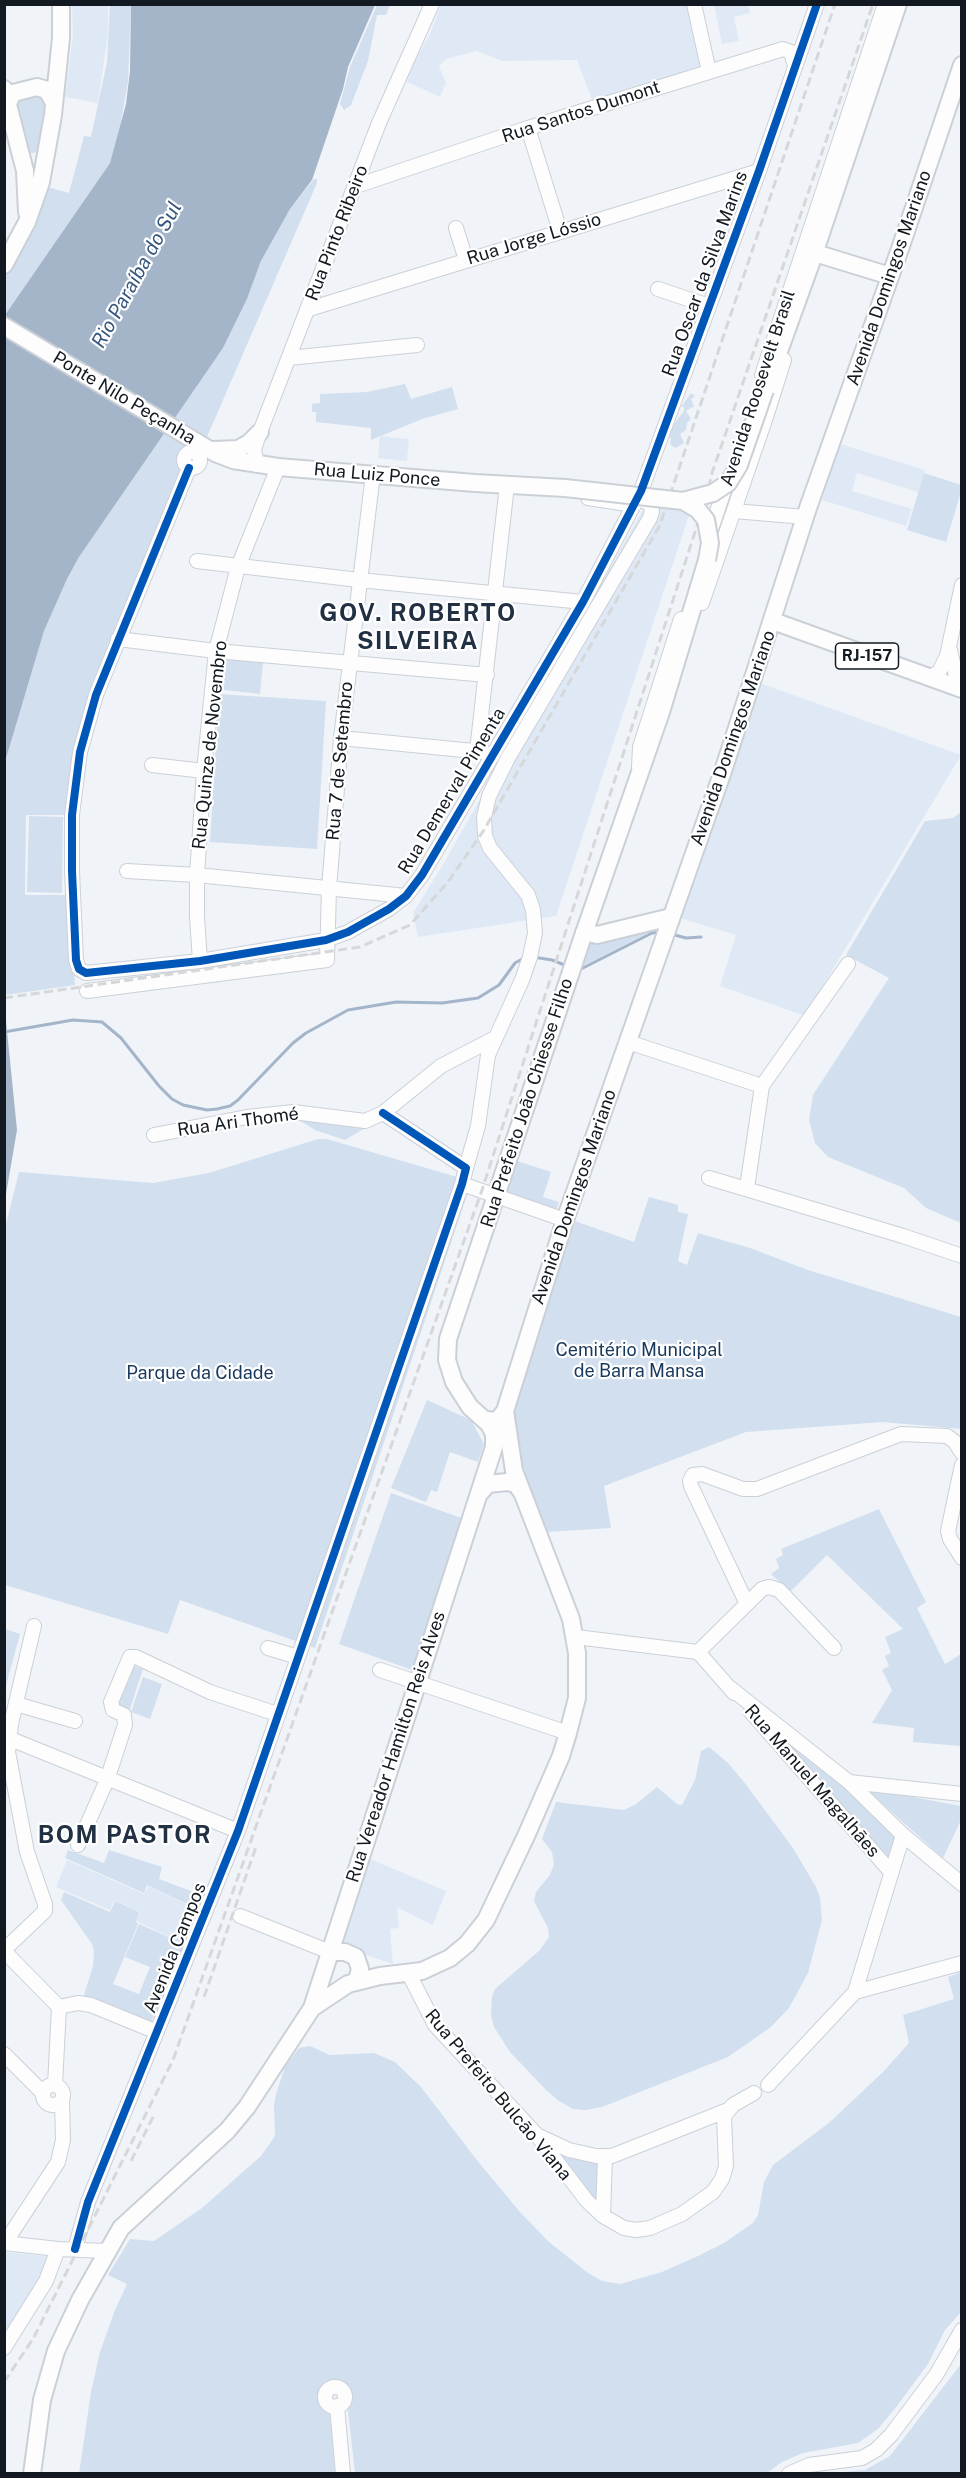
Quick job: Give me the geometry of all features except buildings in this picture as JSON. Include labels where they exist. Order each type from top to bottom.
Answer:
[{"type":"main road","points":[[4,265],[27,222],[41,182],[54,103],[62,4]]},
{"type":"main road","points":[[683,501],[713,493],[731,479],[739,465],[814,256],[898,4]]},
{"type":"main road","name":"Avenida Domingos Mariano","points":[[505,1411],[565,1220],[670,921],[773,621],[807,513],[962,65]]},
{"type":"main road","points":[[27,222],[27,186],[20,148],[6,96],[37,87],[46,90],[54,103]]},
{"type":"main road","points":[[20,148],[26,155],[33,158],[42,155],[48,147]]},
{"type":"main road","points":[[814,256],[889,279]]},
{"type":"main road","name":"Ponte Nilo Peçanha","points":[[4,326],[207,448],[226,458],[252,464]]},
{"type":"main road","points":[[207,448],[220,451],[238,448],[249,443],[260,432]]},
{"type":"main road","name":"Rua Luiz Ponce","points":[[252,464],[565,488],[683,501]]},
{"type":"main road","name":"Rua Prefeito João Chiesse Filho","points":[[486,1420],[470,1407],[457,1389],[448,1369],[448,1339],[489,1193],[640,774],[661,712],[710,543],[706,520],[698,510],[683,501]]},
{"type":"main road","name":"RJ-157","points":[[773,621],[960,689]]},
{"type":"main road","points":[[584,933],[597,935],[670,921]]},
{"type":"main road","points":[[486,1420],[497,1421],[505,1411]]},
{"type":"main road","points":[[32,2474],[42,2400],[56,2350],[121,2228],[227,2131],[247,2107],[312,2008],[339,1989],[357,1980],[422,1971],[450,1958],[466,1944],[486,1920],[561,1756],[577,1698],[576,1637],[512,1459],[505,1411]]},
{"type":"main road","points":[[480,1490],[495,1443],[493,1431],[486,1420]]},
{"type":"main road","points":[[480,1490],[488,1484],[507,1482],[516,1484],[523,1494]]},
{"type":"main road","name":"Rua Vereador Hamilton Reis Alves","points":[[312,2008],[480,1490]]},
{"type":"main road","points":[[330,1952],[345,1952],[356,1957],[360,1969],[357,1980]]},
{"type":"main road","points":[[323,1973],[327,1982],[339,1989]]},
{"type":"street","name":"Rua Pinto Ribeiro","points":[[252,464],[260,432],[379,123],[432,4]]},
{"type":"street","points":[[694,4],[709,72]]},
{"type":"street","name":"Rua Oscar da Silva Marins","points":[[635,502],[759,171],[817,4]]},
{"type":"street","name":"Avenida Roosevelt Brasil","points":[[640,774],[638,762],[640,747],[654,700],[885,4]]},
{"type":"street","name":"Rua Santos Dumont","points":[[356,186],[528,128],[783,49],[805,36]]},
{"type":"street","points":[[783,49],[791,52],[795,60],[794,68]]},
{"type":"street","points":[[528,128],[560,231]]},
{"type":"street","name":"Rua Jorge Lóssio","points":[[309,309],[759,171]]},
{"type":"street","points":[[456,228],[466,260]]},
{"type":"street","name":"Rua Prefeito João Chiesse Filho","points":[[661,712],[736,507],[804,294],[807,276]]},
{"type":"street","points":[[658,290],[709,306]]},
{"type":"street","points":[[289,358],[417,345]]},
{"type":"street","name":"Rua Quinze de Novembro","points":[[200,961],[197,875],[204,771],[216,651],[238,567],[278,467]]},
{"type":"street","points":[[189,468],[118,639],[216,651],[487,675]]},
{"type":"street","name":"Rua 7 de Setembro","points":[[87,991],[327,960],[329,890],[341,738],[373,474]]},
{"type":"street","points":[[477,751],[507,485]]},
{"type":"street","name":"Rua Luiz Ponce","points":[[507,485],[635,502]]},
{"type":"street","points":[[565,1220],[462,1184],[478,1126],[488,1055],[493,1039],[522,980],[530,957],[535,923],[528,895],[496,859],[487,842],[484,817],[508,758],[650,518],[652,511],[650,503],[635,502]]},
{"type":"street","name":"Rua Demerval Pimenta","points":[[118,639],[96,695],[83,741],[74,792],[71,837],[76,960],[79,969],[87,973],[200,961],[326,940],[371,921],[406,896],[422,875],[583,602],[635,502]]},
{"type":"street","points":[[736,507],[807,513]]},
{"type":"street","points":[[197,561],[583,602]]},
{"type":"street","points":[[929,678],[941,670],[950,648],[962,585]]},
{"type":"street","points":[[950,648],[960,689]]},
{"type":"street","points":[[341,738],[492,753]]},
{"type":"street","points":[[152,765],[204,771]]},
{"type":"street","points":[[127,871],[197,875],[406,896]]},
{"type":"street","points":[[747,1188],[762,1086],[848,964]]},
{"type":"street","points":[[466,1168],[383,1113],[441,1066],[493,1039]]},
{"type":"street","points":[[628,1042],[762,1086]]},
{"type":"street","name":"Rua Ari Thomé","points":[[154,1135],[270,1114],[313,1113],[356,1121],[372,1119],[383,1113]]},
{"type":"street","points":[[709,1178],[962,1256]]},
{"type":"street","name":"Avenida Campos","points":[[75,2249],[88,2202],[238,1832],[277,1714],[345,1529],[462,1184]]},
{"type":"street","points":[[747,1604],[691,1486],[690,1481],[693,1475],[702,1474],[743,1489],[757,1489],[901,1434],[947,1436],[955,1442],[962,1453]]},
{"type":"street","points":[[962,1465],[948,1534],[962,1558]]},
{"type":"street","points":[[576,1637],[698,1652],[764,1588],[776,1588],[834,1648]]},
{"type":"street","points":[[34,1626],[8,1738],[10,1764],[27,1852],[45,1907],[43,1914],[4,1950],[59,2007],[56,2085]]},
{"type":"street","points":[[268,1648],[298,1657]]},
{"type":"street","name":"Rua Manuel Magalhães","points":[[698,1652],[890,1870],[855,1992]]},
{"type":"street","points":[[78,1845],[107,1780],[126,1720],[122,1713],[112,1709],[111,1702],[126,1661],[130,1657],[136,1657],[210,1692],[277,1714]]},
{"type":"street","points":[[380,1670],[568,1733]]},
{"type":"street","points":[[729,1687],[849,1782],[903,1835],[962,1884]]},
{"type":"street","points":[[16,1704],[75,1721]]},
{"type":"street","points":[[8,1738],[238,1832]]},
{"type":"street","points":[[849,1782],[962,1794]]},
{"type":"street","points":[[890,1870],[903,1835]]},
{"type":"street","points":[[240,1916],[330,1952]]},
{"type":"street","points":[[768,2085],[855,1992],[962,1963]]},
{"type":"street","name":"Rua Prefeito Bulcão Viana","points":[[409,1974],[435,2025],[535,2133],[574,2185],[603,2216],[617,2226],[630,2230],[650,2228],[682,2214],[713,2192],[723,2179],[726,2166],[724,2119],[727,2111]]},
{"type":"street","points":[[59,2007],[78,2003],[91,2005],[157,2032]]},
{"type":"street","points":[[4,2054],[43,2093],[45,2102],[58,2103]]},
{"type":"street","points":[[43,2093],[46,2087],[56,2085]]},
{"type":"street","points":[[56,2085],[63,2091],[58,2103],[63,2124],[61,2151],[54,2171],[5,2243],[58,2249],[107,2251]]},
{"type":"street","points":[[535,2133],[559,2147],[604,2156],[623,2153],[727,2111],[754,2093]]},
{"type":"street","points":[[603,2216],[604,2156]]},
{"type":"street","points":[[4,2348],[46,2281],[58,2249]]},
{"type":"street","points":[[789,2474],[809,2465],[862,2458],[876,2450],[891,2435],[936,2375],[962,2330]]},
{"type":"street","points":[[337,2406],[343,2474]]},
{"type":"shaded area","points":[[72,5],[108,5],[108,34],[98,103],[65,97],[73,35]]},
{"type":"shaded area","points":[[441,5],[691,5],[704,66],[592,100],[577,60],[502,61],[477,51],[446,59],[439,66],[446,83],[440,97],[407,82],[412,66],[429,36]]},
{"type":"shaded area","points":[[714,5],[748,5],[750,13],[734,17],[739,41],[722,44]]},
{"type":"shaded area","points":[[380,436],[409,439],[407,461],[378,458]]},
{"type":"shaded area","points":[[840,444],[925,470],[918,492],[857,473],[852,491],[912,509],[906,526],[822,500]]},
{"type":"shaded area","points":[[646,504],[690,512],[556,916],[418,937],[413,913],[444,863]]},
{"type":"shaded area","points":[[757,682],[961,755],[805,1016],[720,986],[736,935],[680,918]]},
{"type":"shaded area","points":[[368,1858],[446,1891],[433,1925],[397,1907],[399,1928],[390,1929],[393,1964],[340,1946]]},
{"type":"shaded area","points":[[67,1860],[144,1894],[148,1886],[188,1905],[174,1939],[136,1921],[140,1912],[114,1900],[110,1910],[56,1887]]},
{"type":"shaded area","points":[[5,2252],[53,2257],[5,2338]]},
{"type":"green space","points":[[110,5],[131,5],[128,82],[118,138],[110,163],[5,315],[5,276],[34,223],[48,187],[69,193],[84,136],[91,137],[107,62]]},
{"type":"green space","points":[[377,5],[390,5],[386,15],[377,15],[368,61],[351,105],[344,110],[340,104],[350,67]]},
{"type":"green space","points":[[38,92],[47,104],[39,152],[31,153],[28,151],[13,100]]},
{"type":"green space","points":[[314,179],[317,179],[317,183],[207,437],[174,417],[223,348],[247,299],[261,261],[290,209]]},
{"type":"green space","points":[[405,384],[411,399],[452,387],[458,409],[422,419],[371,440],[371,428],[316,422],[316,412],[312,412],[312,404],[320,403],[320,394],[367,392]]},
{"type":"green space","points":[[691,393],[695,396],[691,399],[694,406],[686,411],[691,419],[687,423],[686,430],[680,434],[684,443],[675,448],[670,444],[671,438],[668,437],[668,431],[684,411],[684,407],[681,407]]},
{"type":"green space","points":[[165,431],[197,450],[95,694],[71,815],[26,815],[25,895],[68,895],[75,985],[5,995],[5,762],[44,631],[67,579],[79,557]]},
{"type":"green space","points":[[924,473],[961,485],[946,542],[907,530]]},
{"type":"green space","points":[[218,657],[263,662],[260,694],[215,689]]},
{"type":"green space","points":[[219,694],[326,701],[317,849],[210,842]]},
{"type":"green space","points":[[961,812],[961,1223],[926,1208],[904,1188],[828,1157],[815,1143],[809,1120],[813,1095],[889,978],[846,955],[925,821],[953,818]]},
{"type":"green space","points":[[29,816],[63,817],[62,893],[27,892]]},
{"type":"green space","points":[[658,928],[579,968],[585,944]]},
{"type":"green space","points":[[291,1115],[367,1122],[367,1127],[345,1140],[315,1130]]},
{"type":"green space","name":"Parque da Cidade","points":[[318,1139],[327,1139],[464,1179],[467,1195],[315,1648],[180,1600],[168,1634],[5,1585],[4,1232],[19,1172],[153,1183],[209,1173]]},
{"type":"green space","points":[[508,1158],[551,1172],[543,1197],[559,1202],[555,1213],[497,1194]]},
{"type":"green space","name":"Cemitério Municipal de Barra Mansa","points":[[649,1197],[678,1205],[678,1212],[688,1214],[678,1261],[687,1265],[698,1233],[961,1317],[961,1429],[883,1422],[746,1432],[604,1486],[611,1528],[545,1532],[520,1458],[514,1408],[575,1221],[634,1242]]},
{"type":"green space","points":[[427,1400],[471,1420],[484,1444],[478,1462],[450,1452],[437,1492],[431,1490],[426,1502],[391,1488]]},
{"type":"green space","points":[[391,1493],[464,1519],[412,1670],[339,1644]]},
{"type":"green space","points":[[879,1509],[926,1602],[917,1608],[945,1664],[961,1654],[961,1746],[913,1742],[914,1728],[872,1723],[892,1690],[882,1670],[889,1666],[885,1656],[891,1653],[885,1637],[903,1629],[827,1555],[790,1592],[771,1574],[779,1568],[776,1559],[783,1555],[781,1549]]},
{"type":"green space","points":[[4,1629],[20,1634],[5,1689]]},
{"type":"green space","points":[[128,1664],[143,1669],[129,1712],[114,1707]]},
{"type":"green space","points":[[143,1677],[162,1684],[150,1719],[131,1712]]},
{"type":"green space","points":[[759,1715],[903,1835],[890,1871]]},
{"type":"green space","points":[[709,1747],[728,1763],[744,1782],[793,1848],[816,1887],[820,1897],[822,1920],[808,1973],[789,2008],[771,2027],[728,2057],[602,2107],[586,2110],[573,2109],[547,2091],[510,2052],[494,2027],[491,2015],[495,1989],[540,1950],[549,1937],[548,1928],[534,1901],[536,1892],[550,1875],[554,1864],[552,1852],[542,1839],[556,1802],[624,1810],[636,1804],[657,1787],[677,1804],[682,1805],[695,1780],[701,1751]]},
{"type":"green space","points":[[865,1788],[961,1806],[961,1820],[943,1858]]},
{"type":"green space","points":[[68,1850],[104,1863],[109,1850],[162,1867],[159,1879],[204,1896],[150,2025],[83,1998],[93,1966],[94,1951],[92,1944],[61,1900],[64,1892],[110,1912],[115,1901],[139,1912],[136,1922],[138,1924],[113,1984],[139,1994],[150,1967],[125,1957],[139,1924],[175,1940],[189,1905],[147,1885],[144,1893],[65,1858]]},
{"type":"green space","points":[[961,1972],[961,2312],[945,2330],[928,2364],[897,2406],[878,2429],[858,2443],[803,2453],[782,2462],[767,2473],[355,2473],[348,2411],[349,2398],[345,2387],[335,2382],[325,2386],[321,2393],[330,2416],[335,2473],[79,2474],[91,2392],[100,2352],[127,2284],[108,2275],[130,2239],[154,2241],[202,2208],[261,2156],[275,2136],[274,2105],[285,2067],[299,2048],[310,2046],[330,2055],[374,2053],[395,2062],[421,2087],[476,2159],[520,2212],[549,2242],[588,2273],[602,2281],[620,2284],[662,2272],[698,2256],[724,2243],[753,2223],[758,2215],[764,2182],[773,2165],[830,2122],[884,2071],[909,2043],[903,2015],[954,1999],[948,1977]]},
{"type":"green space","points":[[553,2147],[600,2160],[600,2207],[596,2204]]},
{"type":"green space","points":[[961,2364],[961,2473],[832,2473],[865,2470],[890,2456]]},
{"type":"water","name":"Rio Paraíba do Sul","points":[[131,5],[375,5],[348,67],[343,89],[312,180],[290,209],[261,261],[247,299],[223,348],[79,557],[67,579],[44,631],[5,762],[5,315],[110,163],[126,104],[130,71]]},
{"type":"water","points":[[4,1001],[17,1130],[5,1200],[4,1200]]},
{"type":"waterway","points":[[579,970],[652,933],[662,932]]},
{"type":"waterway","points":[[671,934],[686,938],[701,937]]},
{"type":"waterway","points":[[533,957],[552,960],[567,966]]},
{"type":"waterway","points":[[4,1032],[73,1020],[102,1022],[121,1038],[172,1099],[183,1105],[207,1110],[217,1109],[230,1106],[238,1100],[293,1043],[306,1033],[348,1010],[396,1002],[442,1003],[478,998],[499,985],[515,963],[524,958]]},
{"type":"railway","points":[[4,998],[360,947],[410,925],[448,882],[484,830],[660,525],[835,4]]},
{"type":"railway","points":[[4,2382],[33,2339],[173,2060],[482,1190],[707,495],[712,473],[873,4]]},
{"type":"railway","points":[[204,1997],[256,1847]]},
{"type":"railway","points":[[131,2161],[155,2113]]},
{"type":"cycle path","points":[[189,468],[96,695],[80,752],[72,815],[72,871],[76,960],[79,969],[86,973],[200,961],[326,940],[348,932],[389,909],[406,896],[422,875],[583,602],[641,491],[759,171],[817,4]]},
{"type":"cycle path","points":[[75,2249],[88,2202],[238,1831],[462,1184],[466,1168],[383,1113]]},
{"type":"district","name":"GOV. ROBERTO SILVEIRA","points":[[418,628]]},
{"type":"district","name":"BOM PASTOR","points":[[125,1836]]}]
